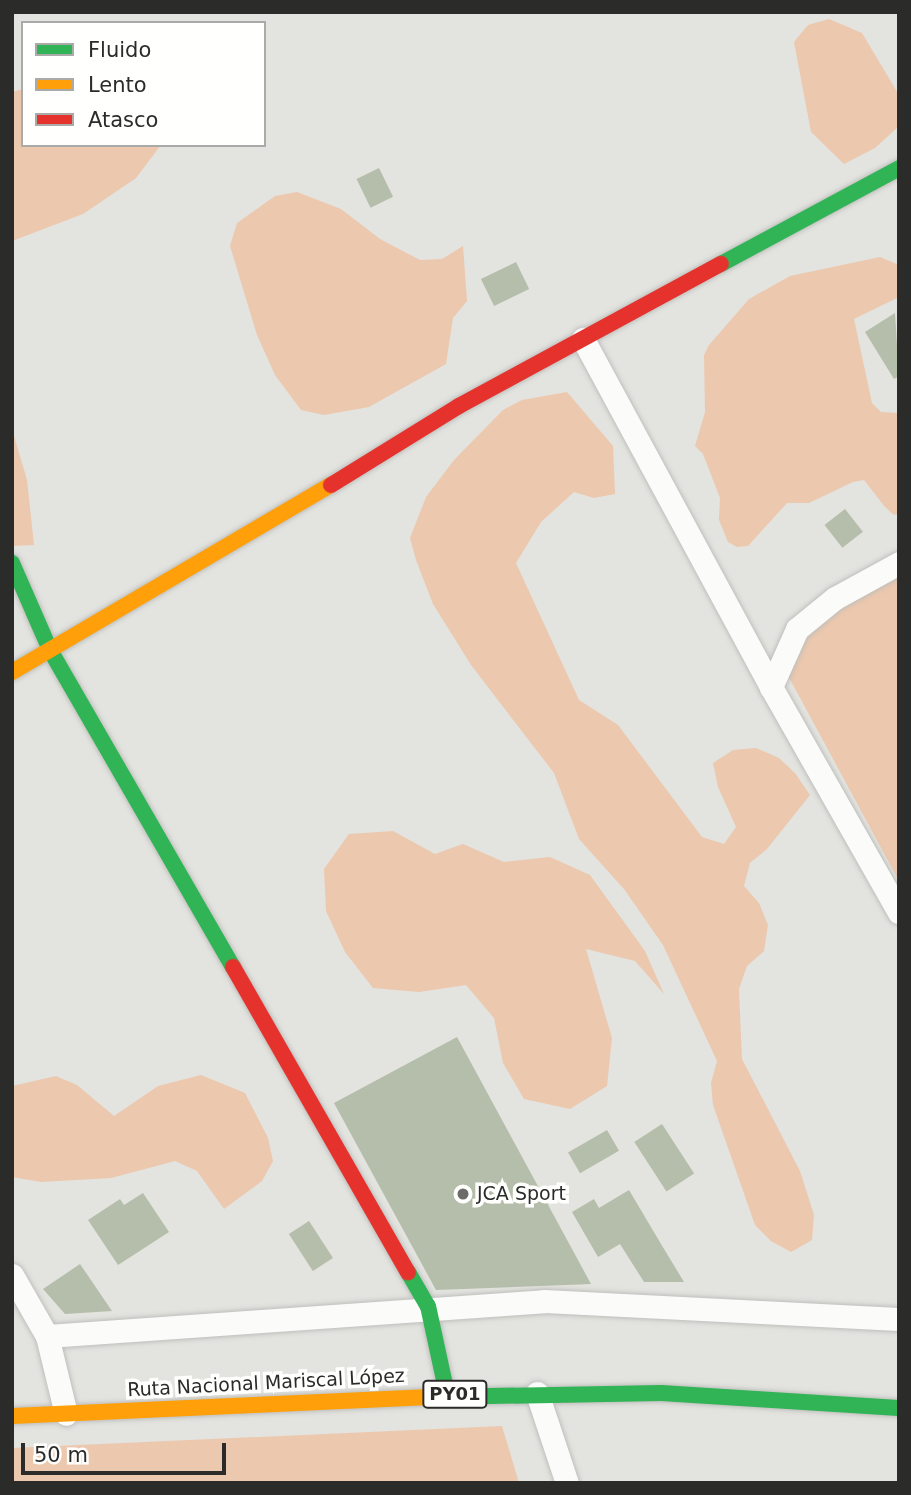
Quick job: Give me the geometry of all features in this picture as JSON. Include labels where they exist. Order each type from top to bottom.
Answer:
[{"type":"main road","points":[[12,672],[363,467],[459,406],[899,168]]},
{"type":"main road","points":[[12,563],[50,650],[428,1306],[447,1394]]},
{"type":"main road","name":"Ruta Nacional Mariscal López","points":[[12,1416],[447,1394],[537,1393],[661,1393],[899,1408]]},
{"type":"street","points":[[583,339],[771,687],[899,912]]},
{"type":"street","points":[[771,687],[797,629],[835,598],[899,563]]},
{"type":"street","points":[[12,1275],[47,1336],[66,1414]]},
{"type":"street","points":[[47,1336],[428,1306],[544,1301],[899,1319]]},
{"type":"street","points":[[537,1393],[567,1483]]},
{"type":"shaded area","points":[[829,19],[862,33],[899,95],[899,126],[875,148],[844,164],[811,132],[794,42],[808,25]]},
{"type":"shaded area","points":[[21,90],[21,147],[159,147],[136,178],[83,214],[12,241],[12,92]]},
{"type":"shaded area","points":[[297,192],[341,209],[380,239],[420,260],[442,259],[463,246],[467,301],[453,318],[446,364],[369,407],[324,415],[301,410],[275,375],[257,335],[230,246],[237,223],[275,196]]},
{"type":"shaded area","points":[[880,257],[899,265],[899,297],[854,319],[872,403],[881,412],[899,413],[899,513],[894,515],[885,507],[864,480],[853,482],[809,503],[787,503],[748,546],[737,547],[728,542],[719,520],[720,498],[703,454],[695,446],[705,412],[704,355],[709,345],[749,299],[790,276]]},
{"type":"shaded area","points":[[567,392],[613,446],[615,494],[594,498],[574,492],[541,522],[516,563],[579,700],[618,725],[702,837],[724,844],[736,827],[718,787],[713,763],[733,750],[756,748],[779,758],[795,773],[810,795],[767,849],[750,863],[744,886],[759,903],[768,925],[764,951],[747,966],[739,989],[742,1059],[800,1171],[814,1215],[812,1240],[791,1252],[771,1241],[755,1225],[713,1105],[711,1083],[717,1061],[663,945],[624,889],[579,839],[554,773],[471,665],[433,604],[410,538],[426,497],[454,460],[503,410],[522,400]]},
{"type":"shaded area","points":[[12,429],[27,480],[34,545],[12,546]]},
{"type":"shaded area","points":[[899,575],[899,881],[786,672],[819,618]]},
{"type":"shaded area","points":[[393,831],[435,854],[463,844],[504,862],[550,857],[590,875],[645,951],[664,994],[635,961],[586,949],[612,1038],[607,1086],[570,1109],[524,1099],[503,1063],[494,1018],[466,985],[419,992],[373,988],[345,952],[326,911],[324,869],[349,834]]},
{"type":"shaded area","points":[[201,1075],[245,1093],[268,1138],[273,1161],[262,1181],[224,1209],[197,1171],[175,1161],[111,1178],[41,1182],[12,1177],[12,1086],[56,1076],[77,1085],[114,1116],[158,1086]]},
{"type":"shaded area","points":[[502,1426],[519,1483],[12,1483],[12,1448]]},
{"type":"building","points":[[379,168],[393,197],[371,208],[357,179]]},
{"type":"building","points":[[516,262],[529,289],[494,306],[481,279]]},
{"type":"building","points":[[895,313],[899,376],[894,379],[865,332]]},
{"type":"building","points":[[845,509],[863,532],[842,548],[825,525]]},
{"type":"building","name":"JCA Sport","points":[[457,1037],[591,1284],[436,1290],[334,1103]]},
{"type":"building","points":[[662,1124],[694,1173],[666,1191],[634,1142]]},
{"type":"building","points":[[607,1130],[619,1151],[580,1173],[568,1152]]},
{"type":"building","points":[[629,1190],[684,1282],[644,1282],[620,1244],[598,1257],[572,1212],[594,1199],[599,1208]]},
{"type":"building","points":[[143,1193],[169,1232],[118,1265],[88,1220],[120,1199],[124,1205]]},
{"type":"building","points":[[309,1221],[333,1258],[313,1271],[289,1234]]},
{"type":"building","points":[[80,1264],[112,1311],[65,1314],[43,1289]]},
{"type":"traffic: fast","points":[[721,264],[899,168]]},
{"type":"traffic: fast","points":[[12,563],[50,650],[233,967]]},
{"type":"traffic: fast","points":[[408,1272],[428,1306],[447,1394]]},
{"type":"traffic: fast","points":[[436,1397],[661,1393],[899,1408]]},
{"type":"traffic: slow","points":[[12,672],[331,485]]},
{"type":"traffic: slow","points":[[12,1416],[436,1397]]},
{"type":"traffic: jam","points":[[331,485],[459,406],[721,264]]},
{"type":"traffic: jam","points":[[233,967],[408,1272]]},
{"type":"place","name":"JCA Sport","points":[[463,1194]]}]
